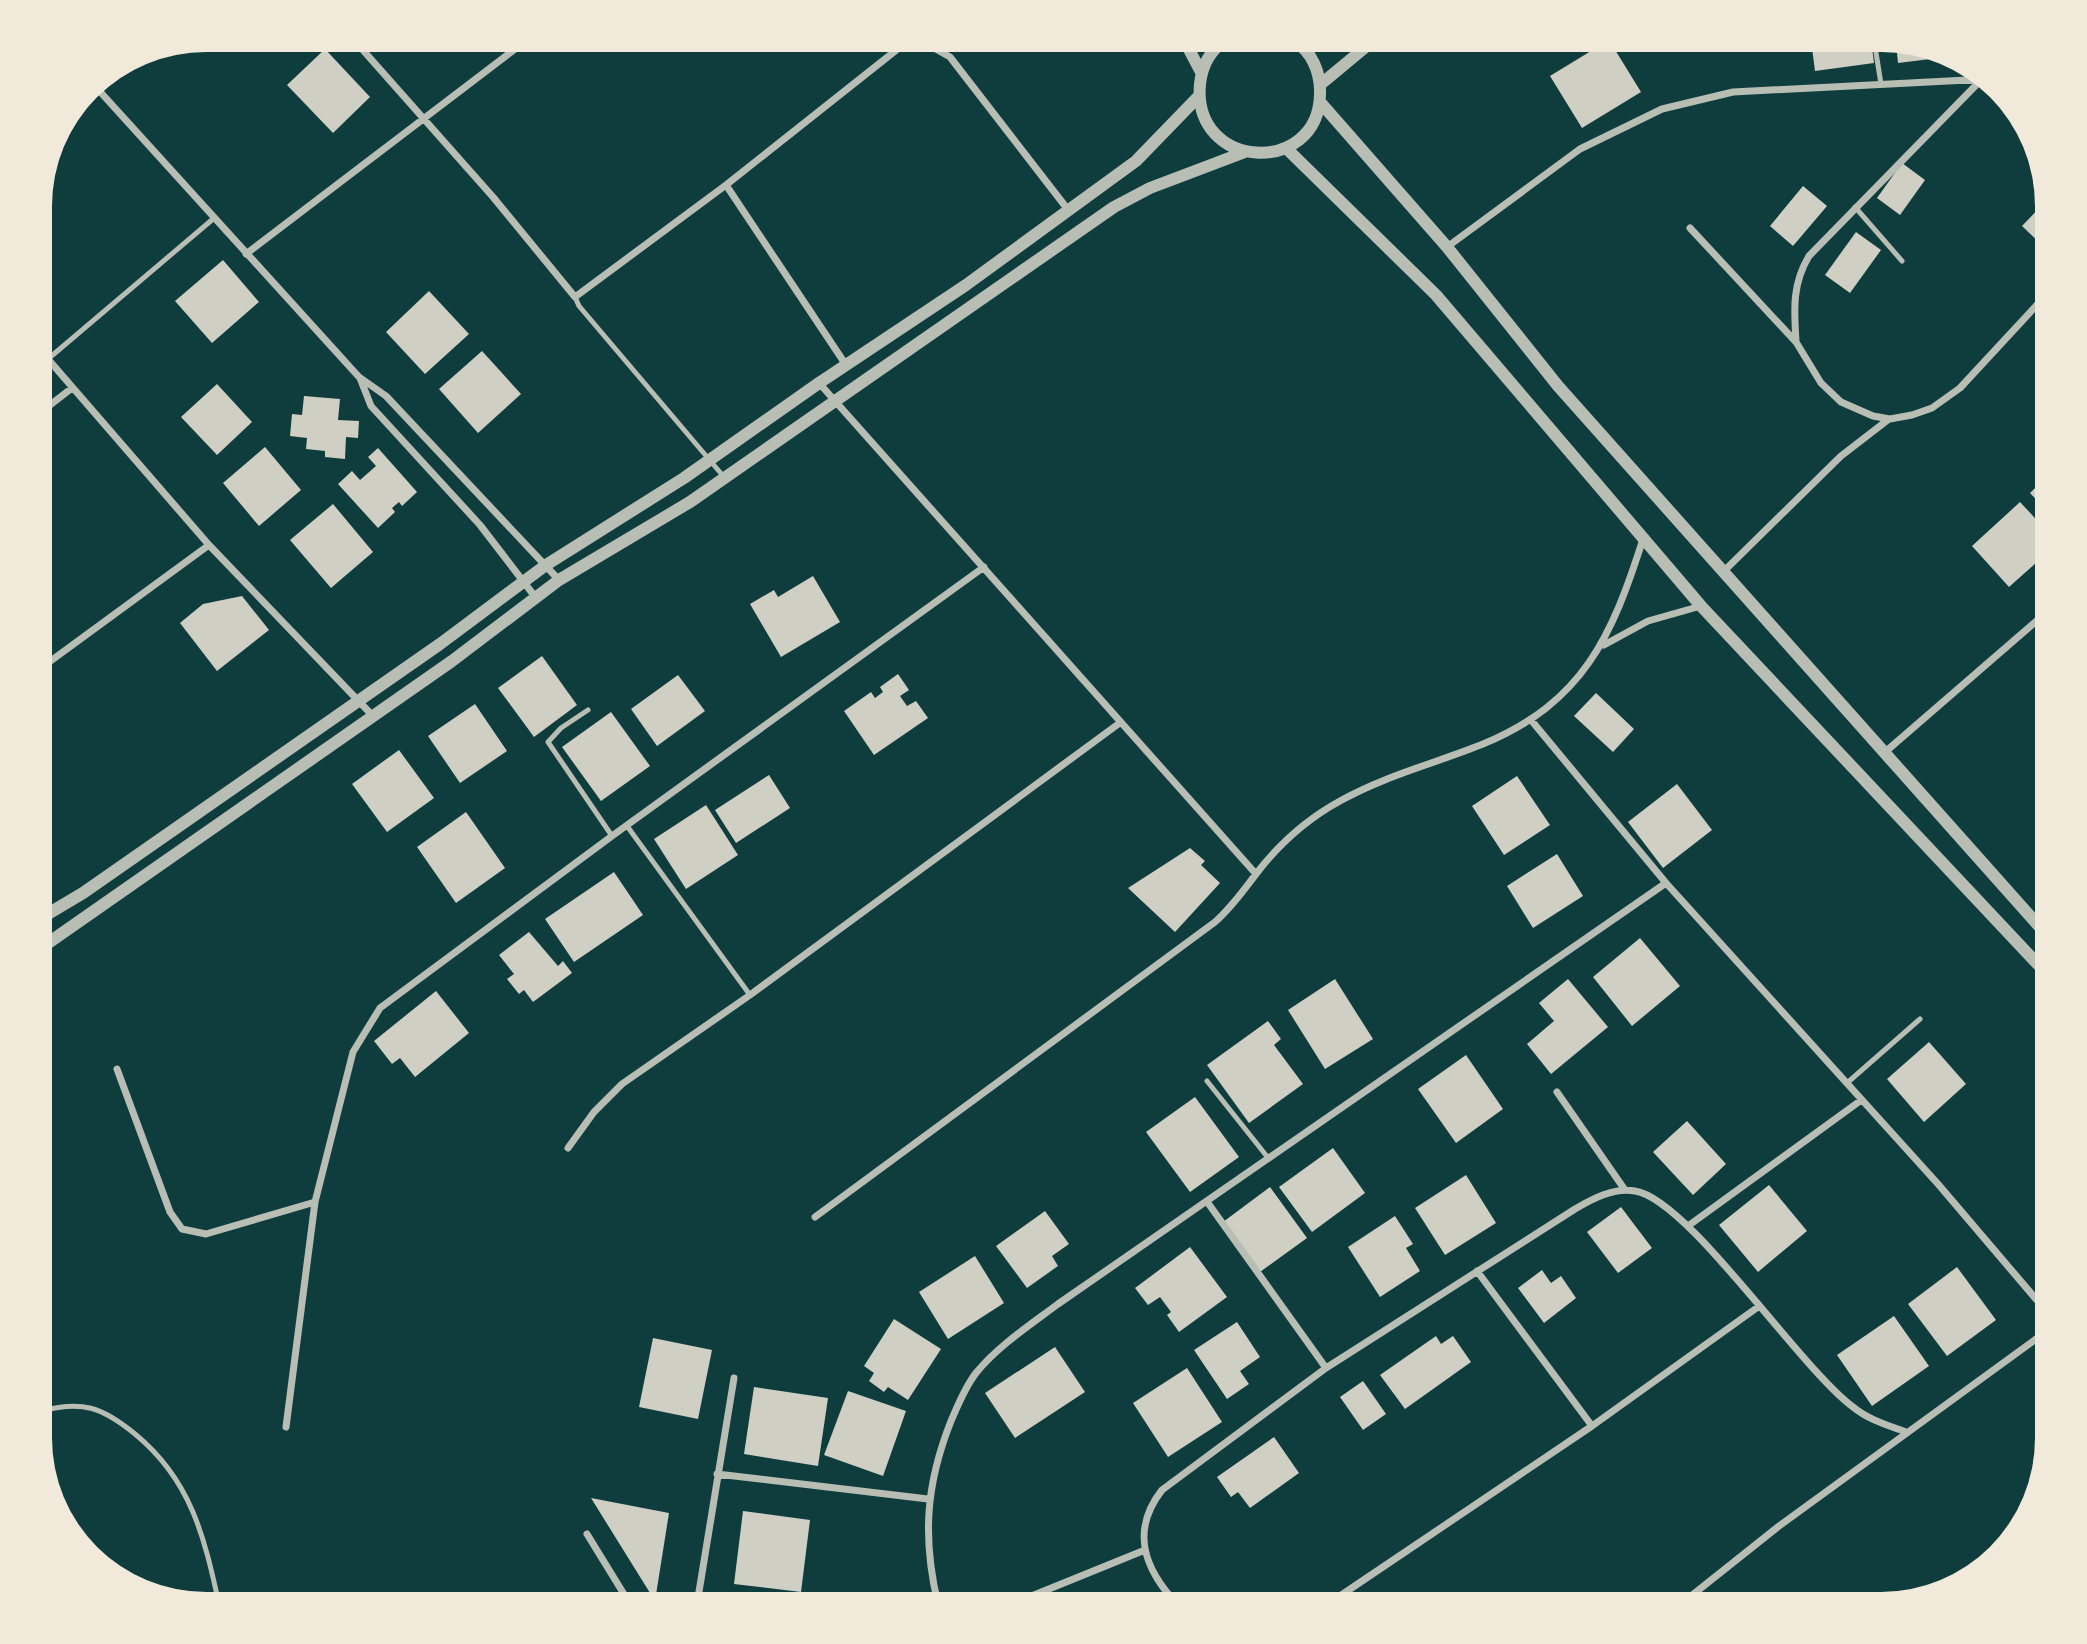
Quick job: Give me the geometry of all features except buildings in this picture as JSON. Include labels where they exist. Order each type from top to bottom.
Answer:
[{"type":"street","points":[[1191,52],[1201,72]]},
{"type":"street","points":[[1214,52],[1201,72],[1199,96],[1204,119],[1214,134],[1228,145],[1245,152],[1266,153],[1286,148],[1302,137],[1314,121],[1320,102],[1321,84],[1306,52]]},
{"type":"street","points":[[1321,84],[1359,52]]},
{"type":"street","points":[[366,53],[575,297],[726,185],[893,53]]},
{"type":"street","points":[[246,254],[510,53]]},
{"type":"street","points":[[942,53],[950,57],[1069,211]]},
{"type":"street","points":[[1447,247],[1580,149],[1662,108],[1733,92],[1968,80]]},
{"type":"street","points":[[1796,342],[1794,292],[1800,270],[1808,256],[1977,86]]},
{"type":"street","points":[[102,94],[359,377],[386,396],[559,580]]},
{"type":"street","points":[[53,911],[127,863],[357,699],[440,644],[545,565],[710,460],[966,285],[1136,161],[1199,96]]},
{"type":"street","points":[[1320,102],[1447,247],[1558,386],[2035,921]]},
{"type":"street","points":[[1286,148],[1436,295],[1701,606],[2035,961]]},
{"type":"street","points":[[53,940],[453,661],[559,580],[725,478],[1131,196],[1245,152]]},
{"type":"street","points":[[726,185],[846,365]]},
{"type":"street","points":[[1690,228],[1796,342],[1821,383],[1841,402],[1860,412],[1890,419]]},
{"type":"street","points":[[1723,572],[1841,456],[1890,419],[1932,408],[1960,388],[2035,307]]},
{"type":"street","points":[[53,365],[209,545],[372,715]]},
{"type":"street","points":[[359,377],[371,406],[480,526],[536,598]]},
{"type":"street","points":[[819,383],[1256,874]]},
{"type":"street","points":[[53,403],[72,388]]},
{"type":"street","points":[[815,1217],[1215,922],[1244,892],[1287,838],[1340,801],[1482,744],[1531,720],[1576,680],[1603,645],[1625,595],[1643,537]]},
{"type":"street","points":[[53,659],[209,545]]},
{"type":"street","points":[[286,1427],[316,1202],[353,1052],[380,1008],[612,836],[984,568]]},
{"type":"street","points":[[1603,645],[1648,621],[1701,606]]},
{"type":"street","points":[[1883,753],[2035,622]]},
{"type":"street","points":[[1531,720],[1666,883],[1847,1083],[1860,1101],[1938,1184],[2035,1297]]},
{"type":"street","points":[[568,1148],[594,1112],[622,1084],[750,995],[1121,722]]},
{"type":"street","points":[[935,1592],[928,1541],[928,1499],[939,1450],[961,1398],[976,1373],[1058,1304],[1208,1203],[1491,1001],[1666,883]]},
{"type":"street","points":[[117,1069],[170,1212],[182,1229],[206,1234],[316,1202]]},
{"type":"street","points":[[1557,1092],[1625,1190]]},
{"type":"street","points":[[1688,1226],[1860,1101]]},
{"type":"street","points":[[1167,1592],[1152,1574],[1145,1550],[1148,1513],[1162,1490],[1326,1368],[1592,1199],[1625,1190],[1647,1195],[1688,1226],[1829,1386],[1852,1406],[1870,1419],[1906,1432]]},
{"type":"street","points":[[1208,1203],[1326,1368]]},
{"type":"street","points":[[1477,1271],[1592,1426]]},
{"type":"street","points":[[1346,1592],[1592,1426],[1758,1307]]},
{"type":"street","points":[[1697,1592],[1906,1432],[2035,1340]]},
{"type":"street","points":[[699,1592],[734,1378]]},
{"type":"street","points":[[717,1474],[928,1499]]},
{"type":"street","points":[[587,1534],[623,1592]]},
{"type":"street","points":[[1042,1592],[1145,1550]]},
{"type":"lane","points":[[1876,52],[1881,84]]},
{"type":"lane","points":[[1855,207],[1902,261]]},
{"type":"lane","points":[[53,355],[213,219]]},
{"type":"lane","points":[[575,297],[579,306],[725,478]]},
{"type":"lane","points":[[588,710],[561,728],[548,742],[612,836]]},
{"type":"lane","points":[[626,826],[750,995]]},
{"type":"lane","points":[[1847,1083],[1920,1019]]},
{"type":"lane","points":[[1207,1081],[1269,1159]]},
{"type":"lane","points":[[53,1409],[93,1407],[111,1414],[158,1452],[176,1476],[191,1506],[216,1592]]}]
